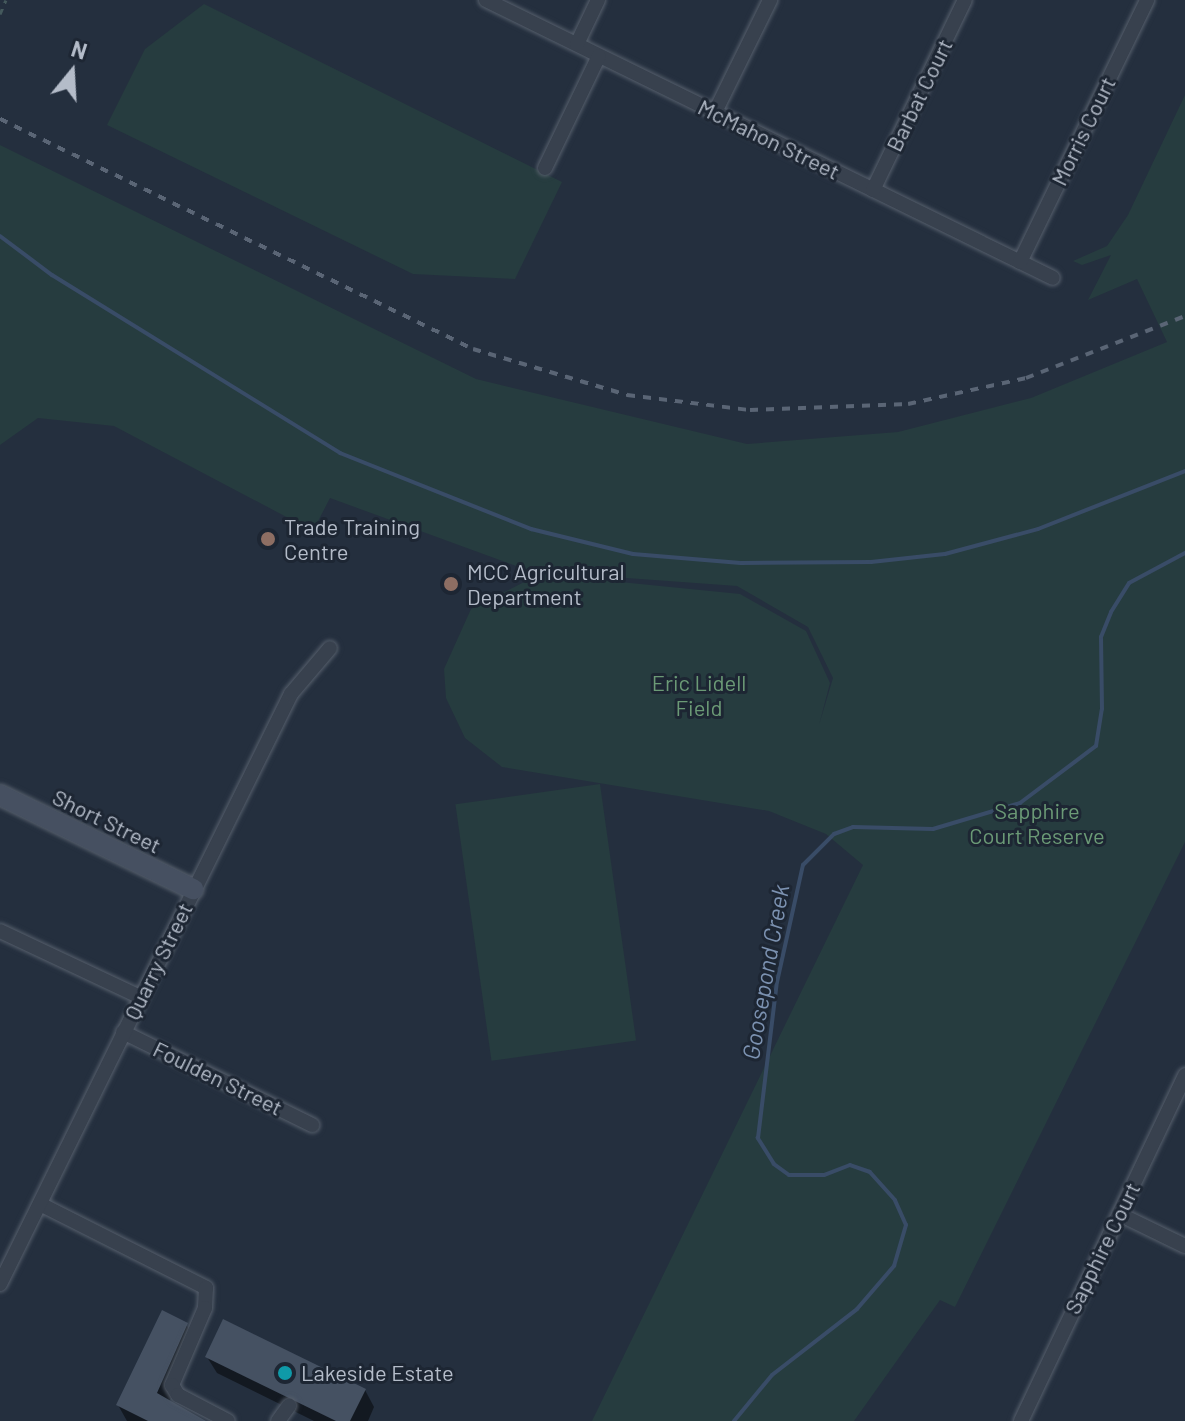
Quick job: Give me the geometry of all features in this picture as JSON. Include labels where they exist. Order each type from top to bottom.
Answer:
[{"type":"street","name":"McMahon Street","points":[[486,0],[1053,278]]},
{"type":"street","points":[[577,44],[598,0]]},
{"type":"street","points":[[715,112],[770,0]]},
{"type":"street","name":"Barbat Court","points":[[873,190],[965,0]]},
{"type":"street","name":"Morris Court","points":[[1020,262],[1147,0]]},
{"type":"street","points":[[545,168],[599,56]]},
{"type":"street","name":"Quarry Street","points":[[0,1284],[291,694],[330,648]]},
{"type":"street","name":"Short Street","points":[[0,795],[193,889]]},
{"type":"street","points":[[0,931],[140,997]]},
{"type":"street","name":"Foulden Street","points":[[123,1032],[312,1125]]},
{"type":"street","name":"Sapphire Court","points":[[1021,1421],[1185,1075]]},
{"type":"street","points":[[40,1204],[206,1288],[205,1308],[172,1385],[178,1395],[228,1421]]},
{"type":"street","points":[[1119,1214],[1185,1246]]},
{"type":"street","points":[[278,1421],[289,1406]]},
{"type":"path","points":[[0,14],[6,0]]},
{"type":"green space","points":[[204,4],[562,182],[515,279],[413,274],[107,125],[145,49]]},
{"type":"green space","points":[[1185,95],[1185,842],[955,1307],[940,1300],[854,1421],[592,1421],[863,865],[826,834],[769,811],[502,767],[465,738],[446,698],[444,669],[471,609],[540,574],[740,594],[806,631],[830,683],[819,725],[833,678],[808,627],[737,586],[530,571],[330,498],[313,531],[114,426],[38,418],[0,445],[0,145],[476,379],[747,444],[898,432],[1031,398],[1167,342],[1137,279],[1088,300],[1111,255],[1082,265],[1073,261],[1107,246],[1128,215]]},
{"type":"green space","points":[[600,784],[636,1040],[491,1061],[455,804]]},
{"type":"building","points":[[162,1310],[188,1323],[157,1393],[206,1421],[148,1421],[116,1405]]},
{"type":"building","name":"Lakeside Estate","points":[[223,1319],[366,1389],[350,1421],[336,1421],[205,1357]]},
{"type":"waterway","points":[[0,236],[52,275],[340,453],[531,529],[633,554],[741,563],[871,562],[945,554],[1038,529],[1185,471]]},
{"type":"waterway","name":"Goosepond Creek","points":[[734,1421],[772,1375],[857,1309],[894,1266],[906,1225],[895,1200],[870,1172],[850,1165],[824,1175],[789,1175],[774,1164],[758,1138],[777,982],[803,865],[834,834],[853,827],[933,829],[1020,803],[1096,746],[1102,709],[1101,637],[1111,612],[1129,583],[1185,553]]},
{"type":"railway","points":[[0,119],[473,349],[627,395],[750,410],[908,404],[1026,378],[1185,316]]},
{"type":"place","name":"Trade Training Centre","points":[[268,539]]},
{"type":"place","name":"MCC Agricultural Department","points":[[451,584]]},
{"type":"place","name":"Lakeside Estate","points":[[285,1373]]},
{"type":"park label","name":"Eric Lidell Field","points":[[699,694]]},
{"type":"park label","name":"Sapphire Court Reserve","points":[[1037,822]]}]
